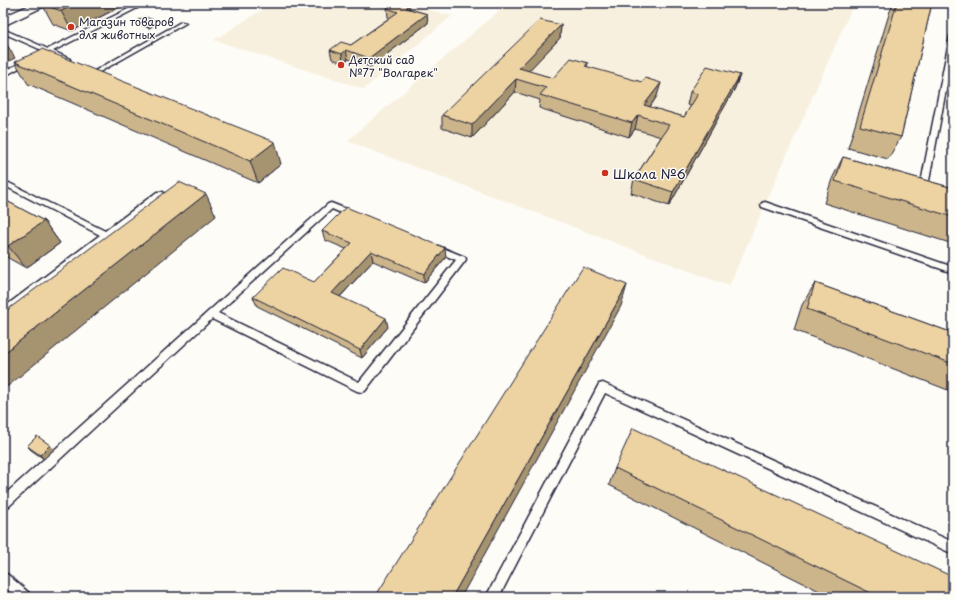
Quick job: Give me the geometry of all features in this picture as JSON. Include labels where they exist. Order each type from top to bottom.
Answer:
[{"type":"street","points":[[3,22],[43,3]]},
{"type":"lane","points":[[3,75],[144,3]]},
{"type":"lane","points":[[101,76],[91,71],[183,23]]},
{"type":"lane","points":[[3,31],[75,63]]},
{"type":"lane","points":[[939,192],[924,188],[953,36]]},
{"type":"lane","points":[[3,182],[106,235]]},
{"type":"lane","points":[[3,313],[160,194]]},
{"type":"lane","points":[[765,205],[953,270]]},
{"type":"lane","points":[[3,504],[331,206],[360,218]]},
{"type":"lane","points":[[211,314],[361,388],[462,259],[426,244]]},
{"type":"lane","points":[[492,597],[603,387],[953,548]]},
{"type":"lane","points":[[3,578],[25,597]]},
{"type":"shaded area","name":"Детский сад №77 \"Волгарек\"","points":[[273,3],[404,3],[452,16],[364,89],[214,40]]},
{"type":"shaded area","name":"Школа №6","points":[[508,3],[854,3],[729,286],[347,141]]},
{"type":"building","points":[[78,3],[61,11],[42,4]]},
{"type":"building","points":[[394,3],[409,5],[406,8],[427,14],[369,58],[346,50],[342,54],[330,50],[341,42],[351,45],[398,12],[387,8]]},
{"type":"building","points":[[897,3],[932,3],[901,137],[860,126]]},
{"type":"building","points":[[145,17],[154,20],[147,24],[138,20]]},
{"type":"building","points":[[540,20],[561,25],[519,68],[553,78],[571,58],[588,63],[585,66],[642,82],[645,78],[661,83],[644,105],[684,117],[698,94],[690,92],[707,66],[740,75],[673,192],[634,179],[669,125],[638,115],[632,123],[540,95],[546,88],[516,79],[472,125],[442,115]]},
{"type":"building","points":[[42,49],[275,142],[250,161],[15,62]]},
{"type":"building","points":[[843,157],[953,188],[953,217],[835,181]]},
{"type":"building","points":[[179,182],[206,194],[3,354],[3,313]]},
{"type":"building","points":[[3,199],[44,221],[8,246],[3,243]]},
{"type":"building","points":[[346,207],[445,248],[424,274],[371,251],[332,293],[386,318],[360,350],[253,297],[283,268],[314,282],[352,243],[322,231]]},
{"type":"building","points":[[583,267],[627,285],[452,597],[375,597]]},
{"type":"building","points":[[815,283],[953,333],[953,364],[807,309]]},
{"type":"building","points":[[633,428],[953,577],[953,597],[879,597],[615,468]]},
{"type":"building","points":[[37,436],[50,445],[40,455],[27,446]]},
{"type":"place","name":"Магазин товаров для животных","points":[[71,27]]},
{"type":"place","name":"Детский сад №77 \"Волгарек\"","points":[[341,65]]},
{"type":"place","name":"Школа №6","points":[[605,173]]}]
